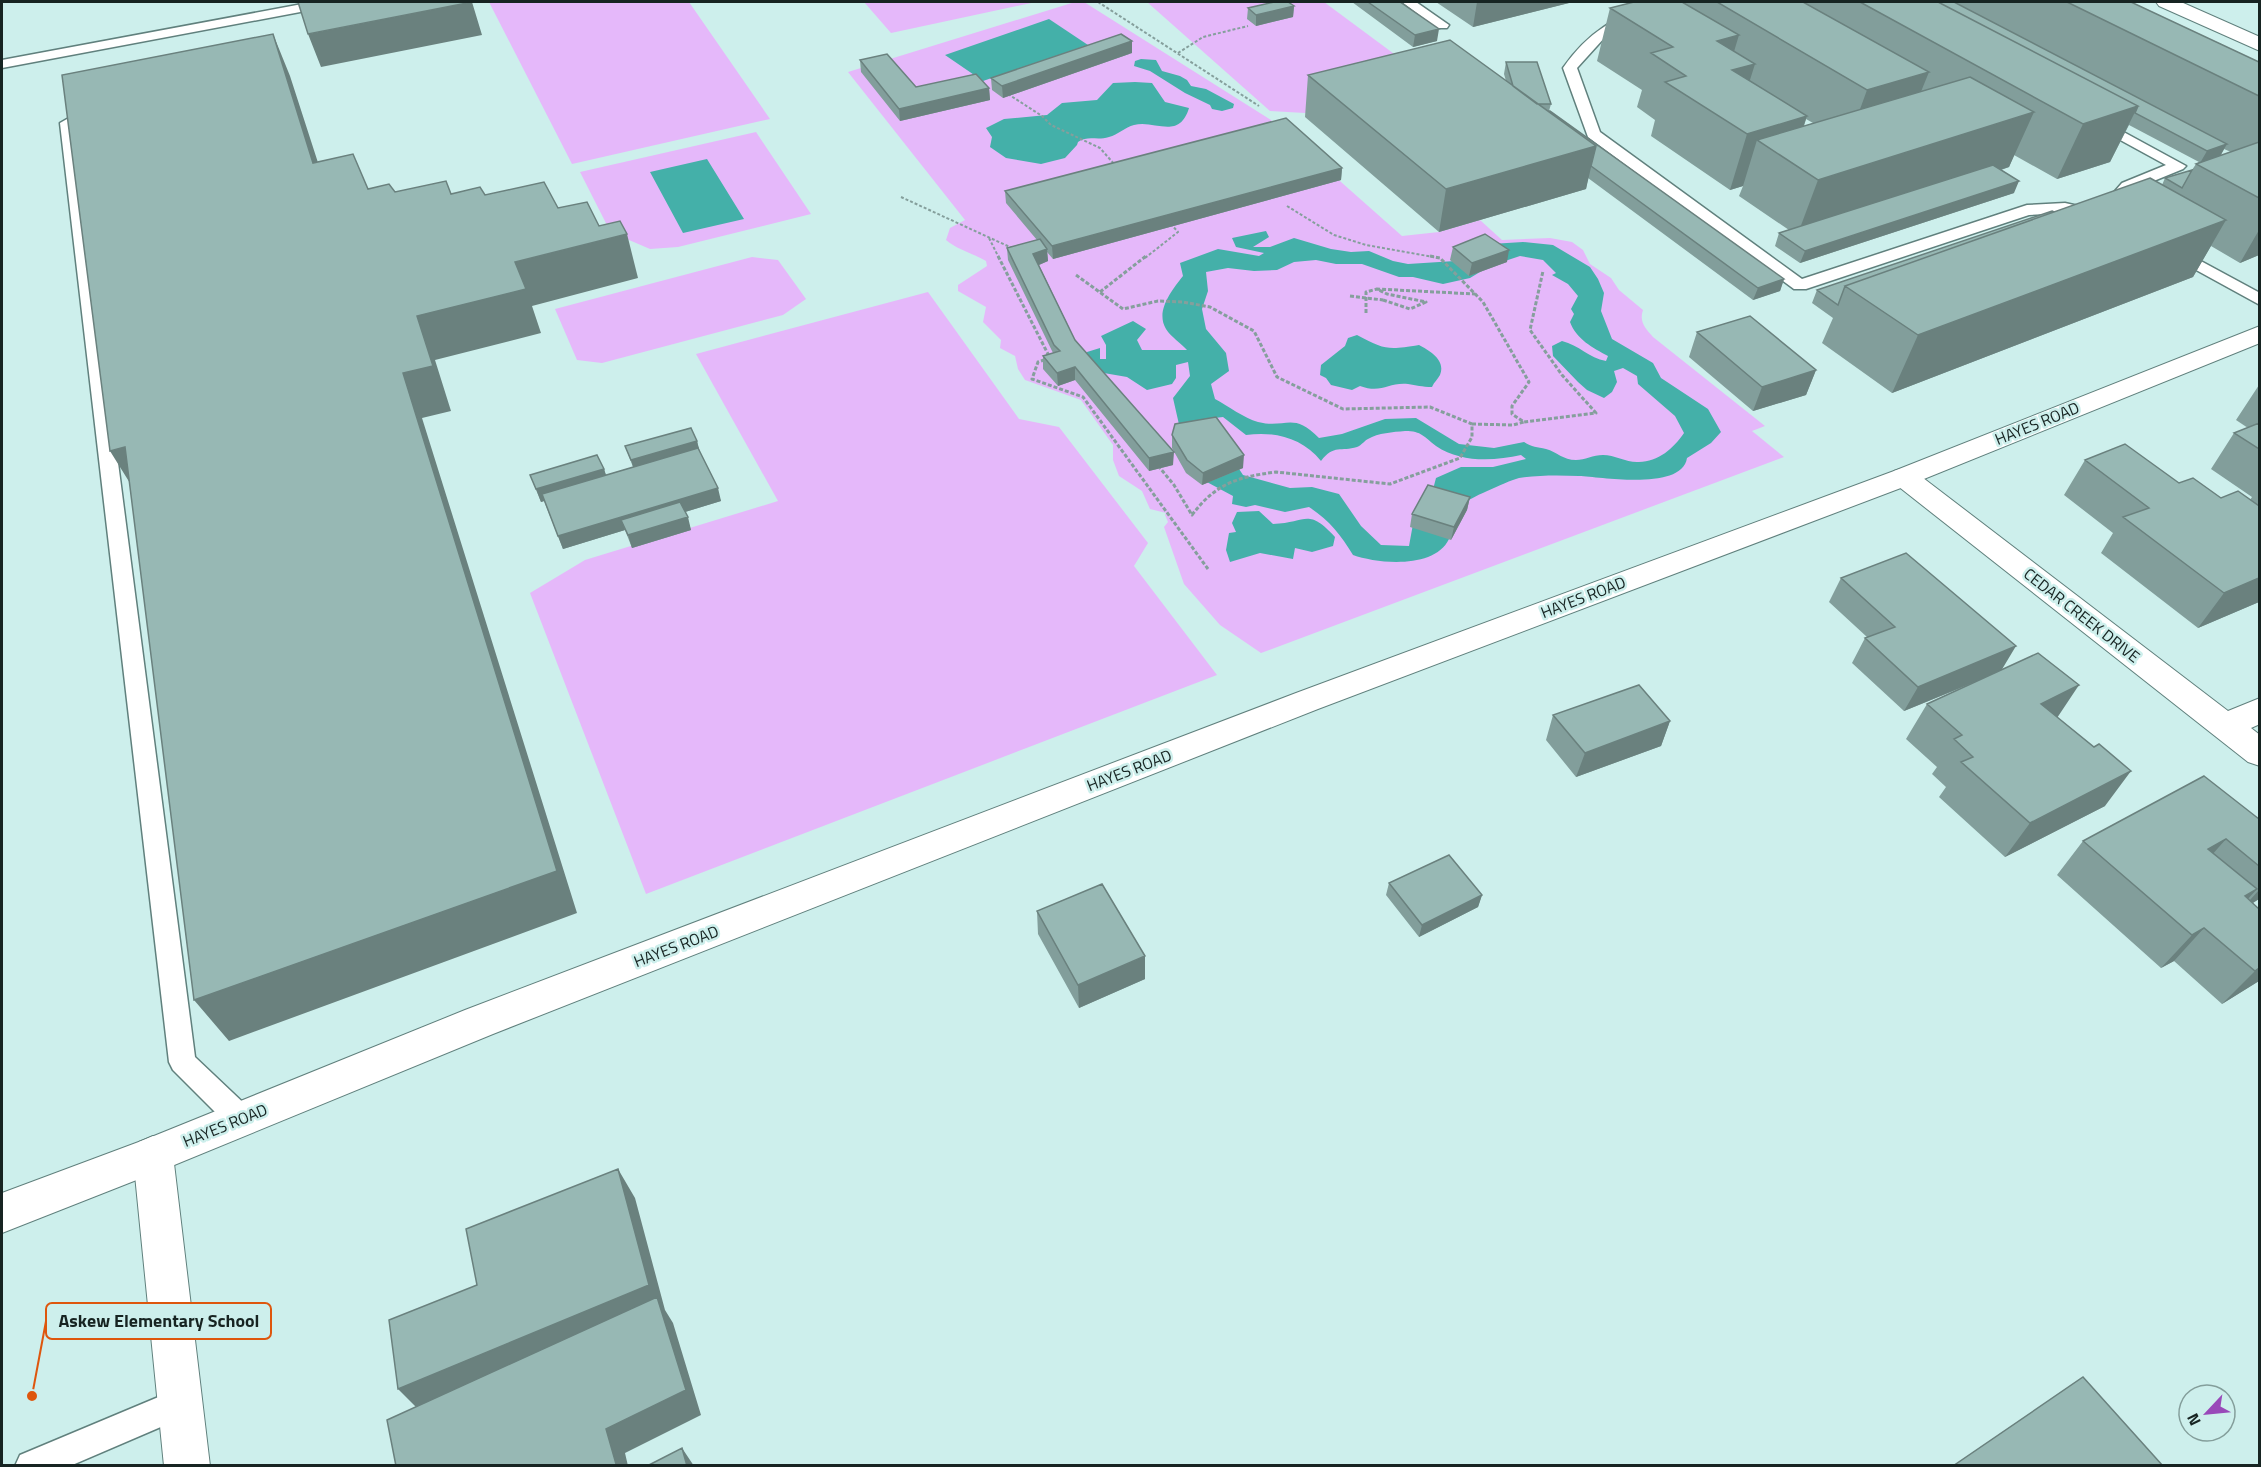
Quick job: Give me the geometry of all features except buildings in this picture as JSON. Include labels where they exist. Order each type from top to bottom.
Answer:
[{"type":"street","points":[[2166,2],[2259,45]]},
{"type":"street","name":"HAYES ROAD","points":[[2,1213],[153,1155],[479,1022],[1306,701],[1904,477],[2259,334]]},
{"type":"street","name":"CEDAR CREEK DRIVE","points":[[1904,477],[2259,753]]},
{"type":"street","points":[[2225,726],[2259,710]]},
{"type":"street","points":[[153,1155],[187,1466]]},
{"type":"lane","points":[[2,64],[332,2]]},
{"type":"lane","points":[[1408,2],[1442,25]]},
{"type":"lane","points":[[1666,2],[1603,29],[1584,47],[1570,68],[1593,134],[1800,285],[2027,210],[2065,208],[2120,221],[2116,199],[2128,186],[2178,166],[2085,115]]},
{"type":"lane","points":[[67,123],[182,1062],[241,1119]]},
{"type":"lane","points":[[2155,241],[2259,300]]},
{"type":"lane","points":[[31,1466],[180,1403]]},
{"type":"path","points":[[1098,2],[1259,106]]},
{"type":"path","points":[[1178,53],[1203,37],[1248,26]]},
{"type":"path","points":[[1000,89],[1042,116],[1051,125],[1100,148],[1115,165]]},
{"type":"path","points":[[900,197],[1017,251]]},
{"type":"path","points":[[1287,207],[1334,235],[1366,245],[1440,258],[1483,302],[1529,382],[1512,406],[1512,414],[1524,422]]},
{"type":"path","points":[[1100,292],[1178,232],[1162,215]]},
{"type":"path","points":[[989,238],[1050,358],[1038,362],[1032,379],[1083,397],[1208,569]]},
{"type":"path","points":[[1076,275],[1123,309],[1166,301],[1210,307],[1254,332],[1277,377],[1343,409],[1430,407],[1472,424],[1513,425],[1596,413],[1562,375],[1530,330],[1543,271]]},
{"type":"path","points":[[1366,313],[1366,292],[1377,289],[1406,289],[1448,295],[1475,294]]},
{"type":"path","points":[[1350,296],[1383,300],[1406,311],[1421,307],[1426,302],[1407,296],[1384,295],[1377,289]]},
{"type":"path","points":[[1160,468],[1174,485],[1192,515],[1205,496],[1233,479],[1276,472],[1390,484],[1460,458],[1472,436],[1472,424]]},
{"type":"shaded area","points":[[489,2],[689,2],[770,119],[572,164]]},
{"type":"shaded area","points":[[864,2],[1036,2],[891,33]]},
{"type":"shaded area","points":[[1075,2],[1084,2],[1271,120],[1402,236],[1439,232],[1480,220],[1502,240],[1550,238],[1572,242],[1583,250],[1590,264],[1611,278],[1619,290],[1643,310],[1642,321],[1653,337],[1765,426],[1752,431],[1784,457],[1261,653],[1220,625],[1184,584],[1164,527],[1168,522],[1166,513],[1150,509],[1142,491],[1119,476],[1113,460],[1113,445],[1081,400],[1025,380],[1018,369],[1015,356],[1000,348],[1001,340],[983,322],[986,307],[958,291],[958,285],[987,266],[986,261],[946,240],[950,228],[965,220],[848,72]]},
{"type":"shaded area","points":[[1147,2],[1324,2],[1432,82],[1305,113],[1270,111]]},
{"type":"shaded area","points":[[756,132],[811,214],[678,247],[650,249],[622,237],[613,237],[580,172]]},
{"type":"shaded area","points":[[752,257],[778,260],[806,299],[783,315],[602,363],[577,360],[555,309]]},
{"type":"shaded area","points":[[928,292],[1019,419],[1059,427],[1148,543],[1134,566],[1217,675],[646,894],[530,593],[585,560],[778,501],[696,354]]},
{"type":"water","points":[[1049,19],[1088,45],[983,81],[945,55]]},
{"type":"water","points":[[1156,60],[1162,71],[1180,76],[1191,86],[1206,89],[1234,104],[1233,108],[1222,111],[1212,109],[1210,105],[1185,93],[1150,71],[1134,66],[1135,61]]},
{"type":"water","points":[[1113,83],[1152,83],[1165,102],[1189,108],[1185,118],[1179,124],[1172,126],[1134,125],[1109,137],[1082,140],[1065,158],[1041,164],[1006,158],[990,147],[992,137],[986,128],[1004,119],[1047,115],[1062,103],[1097,100]]},
{"type":"water","points":[[707,159],[744,219],[683,233],[650,172]]},
{"type":"water","points":[[1266,231],[1269,237],[1253,247],[1270,247],[1294,238],[1331,249],[1351,252],[1369,251],[1393,261],[1408,264],[1455,261],[1491,244],[1523,242],[1553,245],[1590,267],[1598,279],[1604,293],[1601,311],[1612,339],[1653,363],[1661,378],[1708,409],[1721,432],[1711,443],[1687,458],[1682,468],[1671,475],[1640,480],[1556,475],[1519,478],[1501,485],[1466,502],[1442,549],[1419,560],[1377,561],[1353,555],[1334,528],[1309,507],[1285,512],[1255,505],[1246,507],[1232,504],[1233,496],[1190,473],[1173,398],[1190,376],[1188,362],[1176,365],[1176,378],[1172,384],[1147,390],[1127,377],[1098,372],[1084,363],[1087,352],[1100,348],[1100,359],[1106,359],[1106,345],[1101,336],[1133,321],[1146,329],[1137,340],[1142,350],[1187,350],[1166,329],[1162,315],[1166,301],[1183,276],[1180,263],[1218,249],[1259,256],[1264,253],[1236,247],[1232,238]],"holes":[[[1520,256],[1543,260],[1556,273],[1552,275],[1568,284],[1578,296],[1571,309],[1574,314],[1570,322],[1573,328],[1586,342],[1608,356],[1606,361],[1562,341],[1552,346],[1553,356],[1587,390],[1604,398],[1612,392],[1617,382],[1614,371],[1623,368],[1637,376],[1638,384],[1675,416],[1684,433],[1665,453],[1653,460],[1639,462],[1603,455],[1576,460],[1567,459],[1550,450],[1524,442],[1494,448],[1459,444],[1416,418],[1385,419],[1342,434],[1319,438],[1296,423],[1258,422],[1215,399],[1211,384],[1229,371],[1226,353],[1206,329],[1202,309],[1208,291],[1206,272],[1228,268],[1254,271],[1277,270],[1294,262],[1316,260],[1336,264],[1362,264],[1399,277],[1413,277],[1443,284],[1470,278],[1490,266]],[[1223,417],[1246,435],[1277,435],[1297,442],[1314,453],[1321,461],[1334,450],[1357,447],[1381,434],[1405,431],[1419,433],[1446,452],[1467,458],[1500,459],[1521,455],[1526,459],[1493,467],[1461,467],[1436,478],[1431,497],[1413,524],[1409,546],[1381,545],[1361,526],[1339,494],[1312,487],[1290,488],[1243,475],[1206,419]]]},
{"type":"water","points":[[1357,335],[1387,348],[1419,345],[1439,360],[1440,375],[1432,387],[1401,384],[1374,389],[1360,386],[1352,390],[1331,385],[1326,378],[1320,375],[1321,365],[1345,346],[1348,338]]},
{"type":"water","points":[[1259,511],[1273,524],[1312,519],[1335,537],[1333,546],[1312,552],[1295,548],[1293,559],[1260,553],[1230,562],[1226,550],[1229,533],[1236,532],[1232,523],[1237,512]]},
{"type":"place","name":"Askew Elementary School","points":[[32,1396]]}]
